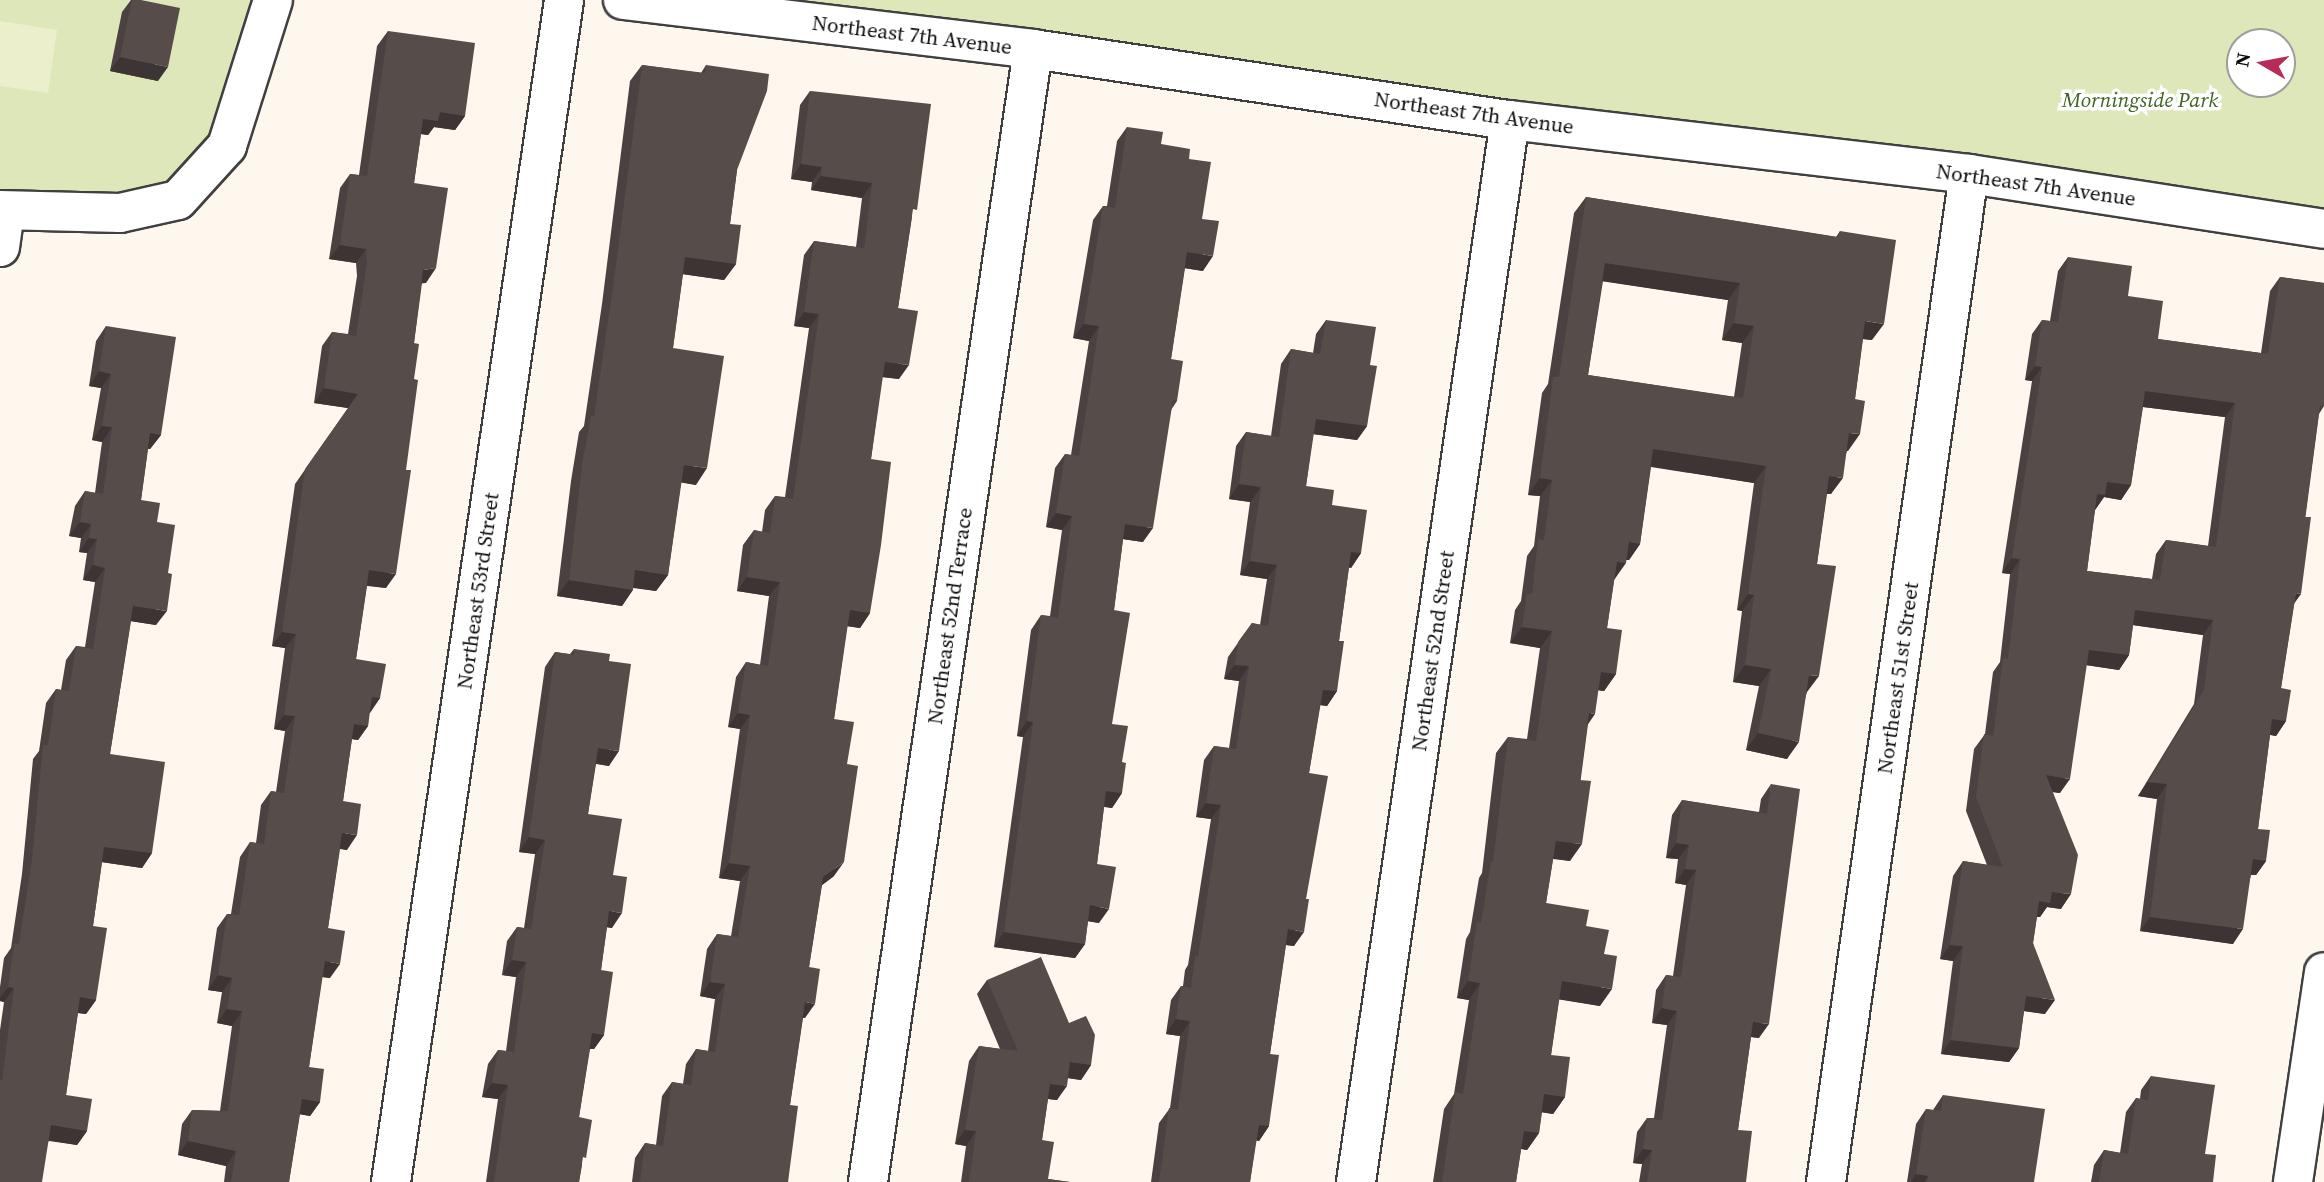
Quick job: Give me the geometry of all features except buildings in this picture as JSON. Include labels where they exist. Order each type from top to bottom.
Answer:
[{"type":"street","points":[[2,223],[120,213],[178,200],[227,146],[273,0]]},
{"type":"street","name":"Northeast 53rd Street","points":[[391,1182],[564,0]]},
{"type":"street","name":"Northeast 7th Avenue","points":[[623,0],[1033,49],[1510,120],[1969,174],[2324,229]]},
{"type":"street","name":"Northeast 52nd Terrace","points":[[868,1182],[1033,49]]},
{"type":"street","name":"Northeast 52nd Street","points":[[1356,1182],[1510,120]]},
{"type":"street","name":"Northeast 51st Street","points":[[1826,1182],[1969,174]]},
{"type":"street","points":[[2293,1182],[2324,972]]},
{"type":"green space","points":[[0,0],[273,0],[227,146],[178,200],[0,210]]},
{"type":"green space","name":"Morningside Park","points":[[623,0],[2324,0],[2324,229]]},
{"type":"green space","points":[[0,21],[57,30],[48,93],[0,86]]}]
